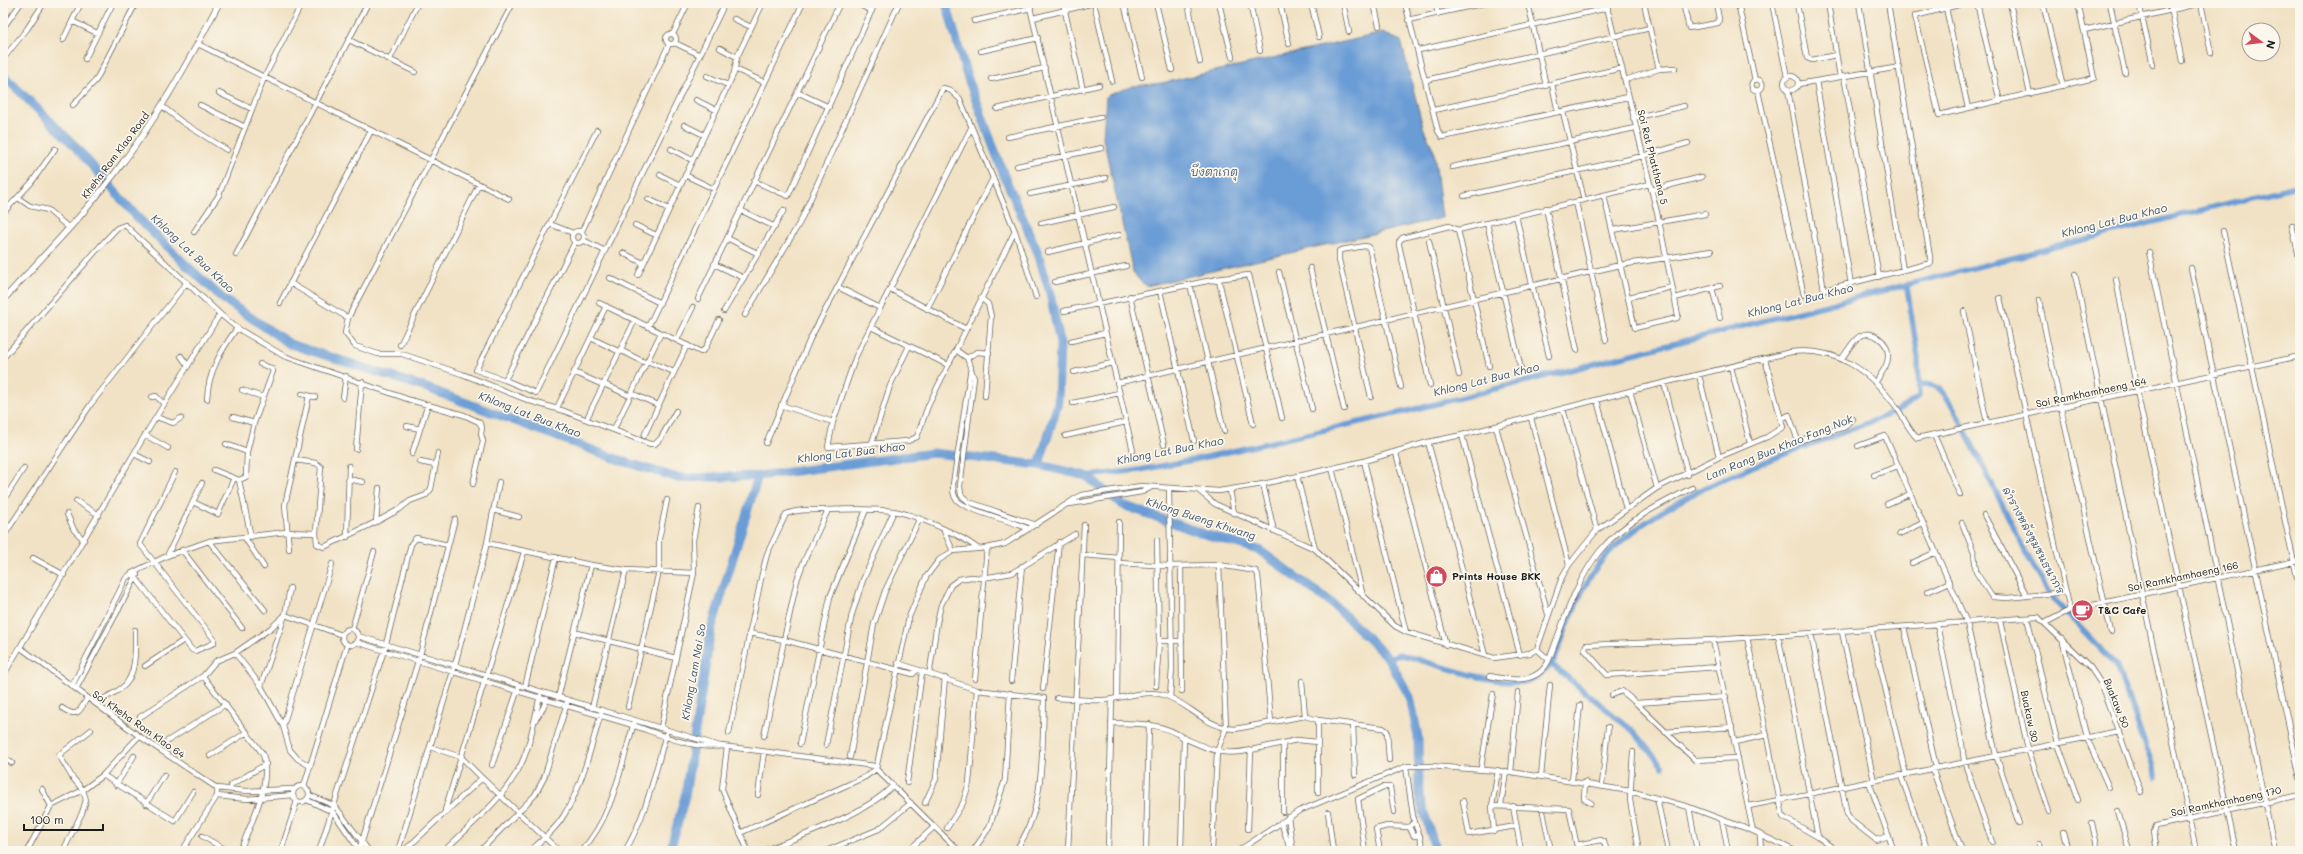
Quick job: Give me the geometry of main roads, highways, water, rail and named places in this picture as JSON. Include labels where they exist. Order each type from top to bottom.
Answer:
[{"type":"water","name":"บึงตาเกตุ","points":[[1383,33],[1401,41],[1423,127],[1434,151],[1442,218],[1147,286],[1140,281],[1133,272],[1103,138],[1106,96],[1133,86],[1162,83]]},
{"type":"waterway","points":[[946,3],[966,73],[1003,173],[1038,253],[1050,293],[1060,343],[1058,403],[1039,465]]},
{"type":"waterway","name":"Khlong Lam Nai So","points":[[3,75],[73,144],[138,218],[185,264],[222,298],[290,344],[427,388],[622,461],[678,478],[758,476],[933,453],[1039,465],[1086,476],[1123,505],[1204,534],[1259,550],[1334,605],[1388,658],[1410,697],[1418,737],[1419,796],[1436,851]]},
{"type":"waterway","name":"Khlong Lat Bua Khao","points":[[1086,476],[1140,470],[1193,460],[1408,411],[2300,185]]},
{"type":"waterway","name":"Lam Rang Bua Khao Fang Nok","points":[[1388,658],[1399,654],[1464,673],[1501,681],[1527,681],[1540,675],[1550,666],[1555,658],[1575,606],[1596,568],[1625,538],[1649,520],[1704,488],[1764,462],[1872,422],[1910,403],[1919,396],[1918,358],[1907,287]]},
{"type":"waterway","name":"ลำรางหลังชุมชนธนากร","points":[[1919,384],[1932,385],[1945,394],[1955,410],[2028,557],[2052,598],[2116,665],[2157,777]]},
{"type":"waterway","name":"Khlong Lam Nai So","points":[[670,851],[685,796],[711,630],[758,476]]},
{"type":"waterway","points":[[1551,664],[1633,731],[1663,767]]},
{"type":"place","name":"Prints House BKK","points":[[1436,576]]},
{"type":"place","name":"T&C Cafe","points":[[2083,610]]},
{"type":"water label","name":"Khlong Bueng Khwang","points":[[1201,518]]}]
